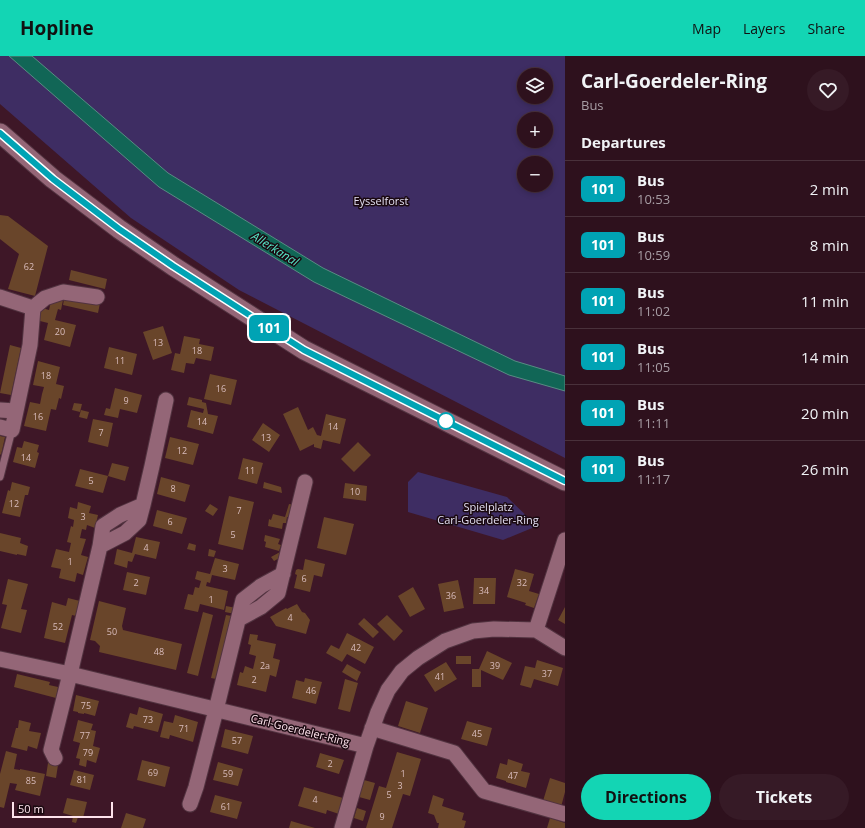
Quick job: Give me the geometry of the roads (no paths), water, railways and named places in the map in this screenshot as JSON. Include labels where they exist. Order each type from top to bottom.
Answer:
[{"type":"street","points":[[0,133],[53,179],[125,233],[173,266],[304,350],[565,481]]},
{"type":"street","points":[[6,428],[15,411],[30,345],[33,308],[45,298],[64,292],[96,297]]},
{"type":"street","points":[[0,297],[33,308]]},
{"type":"street","points":[[55,758],[51,750],[100,546],[103,526],[120,515],[144,504],[166,400]]},
{"type":"street","points":[[0,410],[15,411]]},
{"type":"street","points":[[190,804],[196,787],[243,600],[261,586],[283,574],[305,482]]},
{"type":"street","points":[[536,630],[565,540]]},
{"type":"street","points":[[342,828],[366,746],[378,712],[388,690],[402,671],[418,658],[444,641],[473,631],[494,629],[536,630],[565,648]]},
{"type":"street","name":"Carl-Goerdeler-Ring","points":[[0,659],[70,674],[366,746]]},
{"type":"street","points":[[372,728],[454,753],[484,791],[565,814]]},
{"type":"lane","points":[[0,477],[6,428]]},
{"type":"water","name":"Allerkanal","points":[[9,56],[32,56],[168,173],[323,268],[515,361],[565,376],[565,391],[509,375],[314,282],[159,187]]},
{"type":"park label","name":"Eysselforst","points":[[381,201]]},
{"type":"park label","name":"Spielplatz Carl-Goerdeler-Ring","points":[[488,513]]}]
